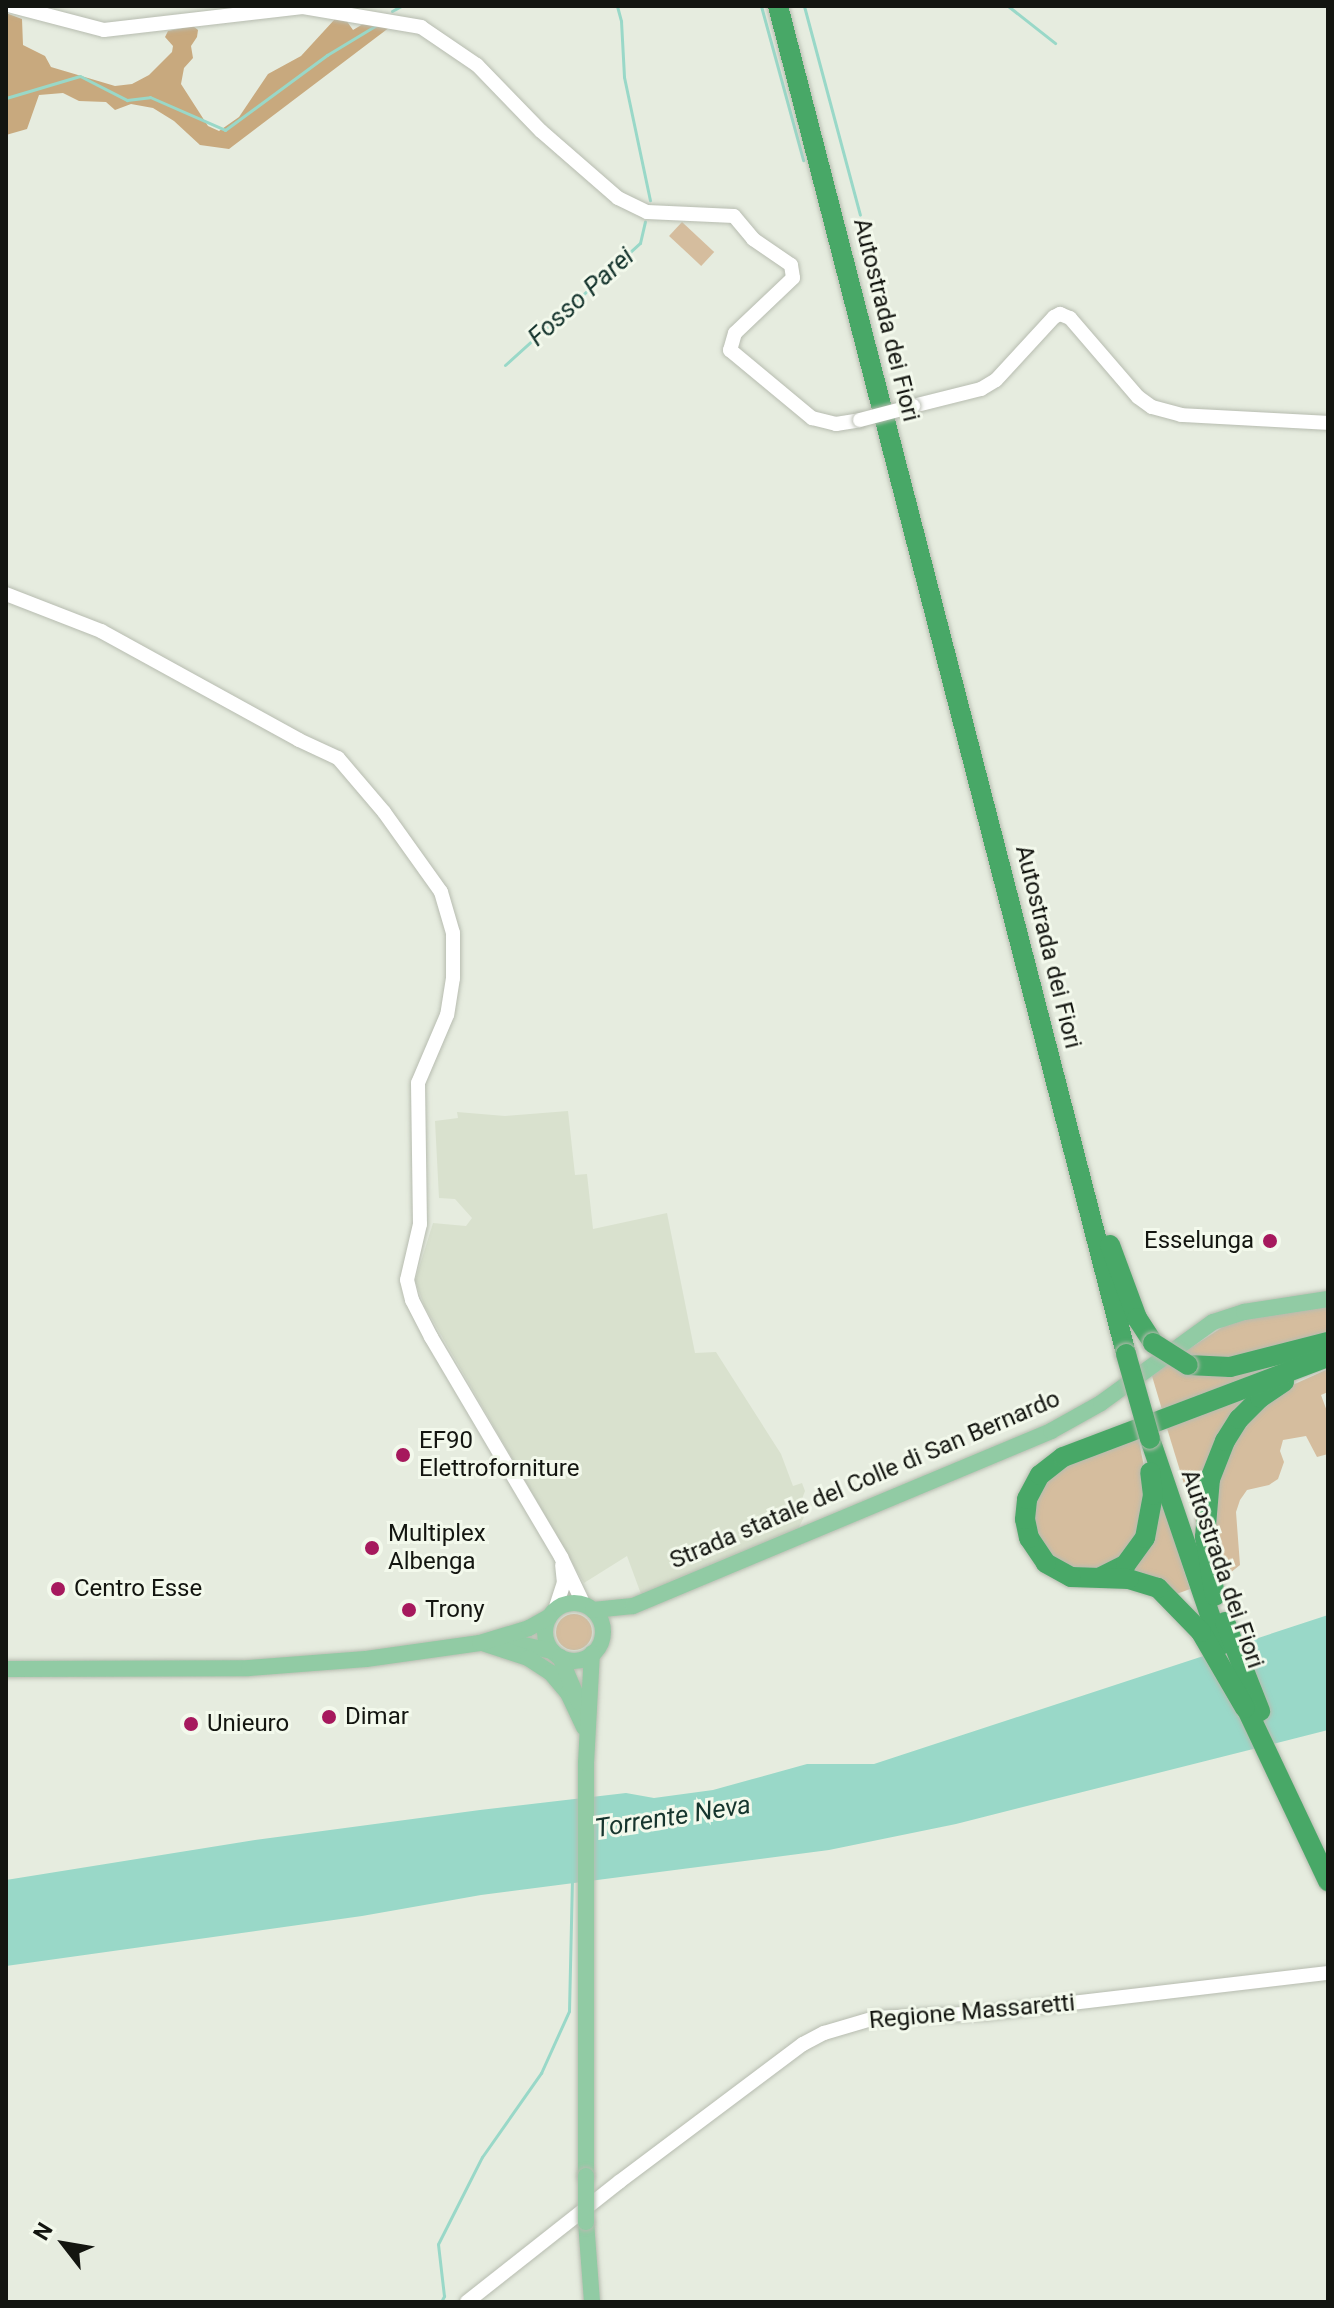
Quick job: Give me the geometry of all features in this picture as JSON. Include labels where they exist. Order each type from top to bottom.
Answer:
[{"type":"highway","name":"Autostrada dei Fiori","points":[[778,6],[1138,1349],[1151,1437]]},
{"type":"highway","name":"Autostrada dei Fiori","points":[[790,6],[1138,1349],[1136,1392],[1245,1708],[1328,1881]]},
{"type":"highway","points":[[1138,1349],[1188,1365],[1230,1367],[1326,1353]]},
{"type":"highway","points":[[1245,1708],[1201,1632],[1158,1588],[1129,1579],[1097,1579],[1063,1574],[1046,1563],[1033,1547],[1026,1529],[1025,1509],[1040,1475],[1063,1457],[1326,1353]]},
{"type":"highway","points":[[1209,1598],[1204,1526],[1210,1479],[1219,1453],[1231,1430],[1251,1406],[1326,1353]]},
{"type":"highway","points":[[1097,1579],[1126,1564],[1145,1538],[1153,1495],[1151,1437]]},
{"type":"highway","name":"Autostrada dei Fiori","points":[[1209,1598],[1328,1856]]},
{"type":"main road","name":"Strada statale del Colle di San Bernardo","points":[[602,1635],[633,1606],[1051,1431],[1101,1403],[1213,1322],[1244,1312],[1328,1299]]},
{"type":"main road","points":[[6,1669],[249,1668],[393,1656],[488,1642],[563,1605],[588,1607],[599,1617],[602,1635],[592,1653],[584,1726]]},
{"type":"main road","name":"Strada statale del Colle di San Bernardo","points":[[588,1607],[633,1606]]},
{"type":"main road","points":[[552,1613],[545,1634],[576,1689],[584,1726],[586,2222],[592,2302]]},
{"type":"main road","points":[[488,1642],[556,1654],[575,1661],[592,1653]]},
{"type":"main road","points":[[488,1642],[528,1658],[551,1673],[568,1693],[584,1726]]},
{"type":"street","points":[[12,6],[104,30],[303,7],[421,27],[477,65],[541,131],[618,198],[647,212],[734,216],[753,239],[791,265],[793,278],[735,333],[730,350],[812,418],[836,424],[860,420],[981,389],[996,380],[1060,314],[1070,318],[1138,397],[1152,407],[1181,415],[1328,423]]},
{"type":"street","points":[[6,594],[101,631],[259,719],[338,758],[384,812],[441,892],[453,933],[453,978],[447,1015],[418,1083],[420,1224],[407,1280],[412,1300],[431,1337],[588,1607]]},
{"type":"street","points":[[552,1613],[564,1583],[561,1557]]},
{"type":"street","name":"Regione Massaretti","points":[[467,2302],[619,2182],[803,2044],[824,2033],[875,2018],[987,2013],[1328,1973]]},
{"type":"shaded area","points":[[6,13],[22,19],[23,45],[45,56],[51,67],[115,86],[132,84],[149,75],[172,52],[173,46],[165,37],[168,31],[193,26],[198,30],[191,46],[193,58],[184,68],[181,84],[208,126],[219,131],[239,117],[268,74],[301,56],[335,19],[346,20],[353,30],[363,24],[390,27],[229,149],[200,145],[174,121],[153,108],[131,104],[115,110],[106,102],[79,101],[63,93],[39,95],[27,129],[6,135]]},
{"type":"shaded area","points":[[682,222],[714,252],[701,266],[669,236]]},
{"type":"shaded area","points":[[568,1111],[575,1175],[587,1174],[593,1229],[667,1213],[695,1353],[716,1352],[781,1454],[793,1486],[802,1483],[805,1491],[798,1509],[804,1517],[798,1529],[641,1594],[627,1556],[584,1583],[425,1307],[415,1281],[433,1223],[466,1226],[472,1218],[455,1199],[439,1198],[435,1121],[458,1118],[457,1112],[505,1116]]},
{"type":"shaded area","points":[[1328,1305],[1328,1339],[1227,1363],[1178,1356],[1232,1321]]},
{"type":"shaded area","points":[[1328,1345],[1163,1413],[1152,1376],[1168,1364],[1177,1368]]},
{"type":"shaded area","points":[[1328,1369],[1328,1392],[1321,1395],[1328,1414],[1328,1454],[1317,1457],[1306,1436],[1283,1440],[1280,1451],[1284,1462],[1278,1479],[1269,1485],[1247,1490],[1240,1500],[1236,1512],[1240,1565],[1220,1581],[1209,1538],[1226,1447],[1277,1392]]},
{"type":"shaded area","points":[[1251,1393],[1196,1523],[1166,1425]]},
{"type":"shaded area","points":[[1138,1436],[1146,1477],[1133,1549],[1094,1572],[1056,1563],[1032,1533],[1033,1500],[1056,1468]]},
{"type":"shaded area","points":[[1160,1497],[1190,1589],[1174,1595],[1124,1572]]},
{"type":"shaded area","points":[[574,1614],[587,1619],[592,1632],[587,1645],[574,1650],[561,1645],[556,1632],[561,1619]]},
{"type":"water","name":"Torrente Neva","points":[[1328,1615],[1328,1730],[956,1824],[829,1850],[481,1895],[362,1916],[6,1966],[6,1880],[255,1840],[480,1810],[626,1793],[654,1798],[713,1790],[807,1764],[874,1764]]},
{"type":"waterway","points":[[392,11],[401,6]]},
{"type":"waterway","name":"Fosso Parei","points":[[617,6],[621,21],[624,77],[650,200]]},
{"type":"waterway","points":[[761,6],[803,160]]},
{"type":"waterway","points":[[804,6],[860,215]]},
{"type":"waterway","points":[[1008,6],[1055,43]]},
{"type":"waterway","points":[[6,98],[80,76],[127,100],[150,97],[225,130],[327,55],[375,26]]},
{"type":"waterway","name":"Fosso Parei","points":[[505,365],[640,243],[645,222]]},
{"type":"waterway","points":[[441,2302],[444,2296],[438,2244],[482,2157],[541,2073],[569,2011],[572,1882]]},
{"type":"place","name":"Esselunga","points":[[1270,1241]]},
{"type":"place","name":"EF90 Elettroforniture","points":[[403,1455]]},
{"type":"place","name":"Multiplex Albenga","points":[[372,1548]]},
{"type":"place","name":"Centro Esse","points":[[58,1589]]},
{"type":"place","name":"Trony","points":[[409,1610]]},
{"type":"place","name":"Dimar","points":[[329,1717]]},
{"type":"place","name":"Unieuro","points":[[191,1724]]}]
